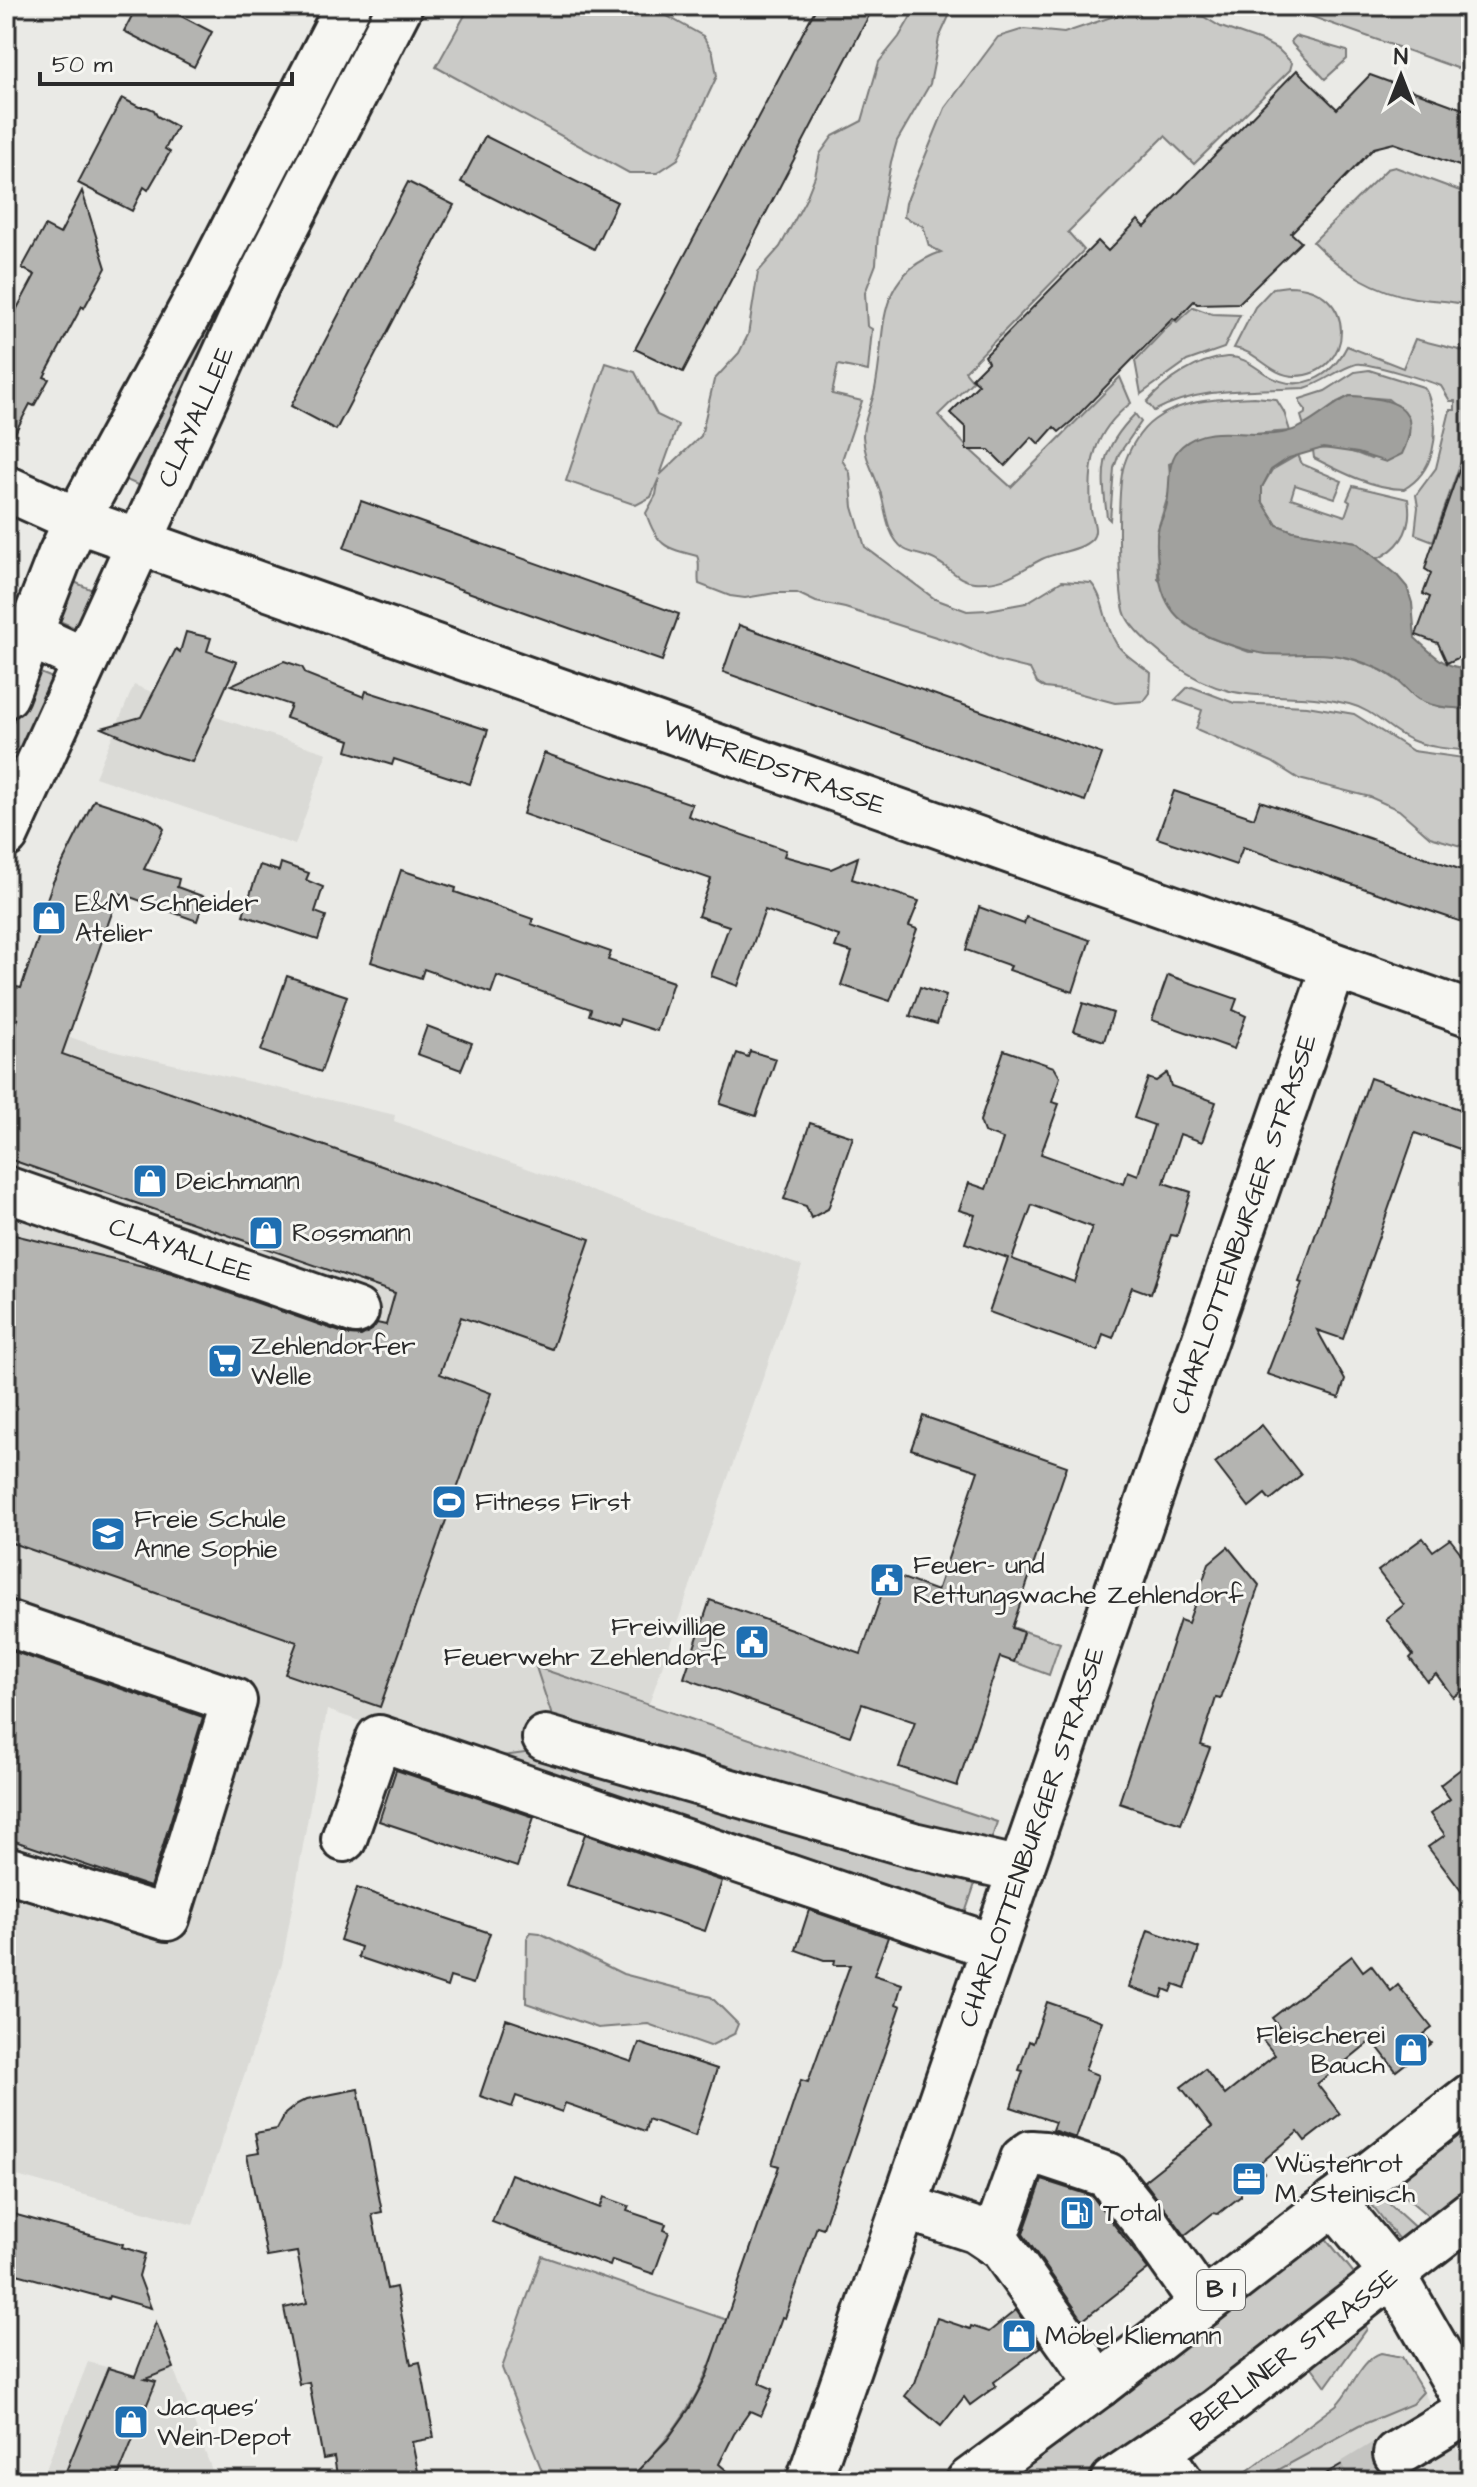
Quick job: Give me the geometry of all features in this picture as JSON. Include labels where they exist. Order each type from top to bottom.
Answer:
[{"type":"street","name":"CLAYALLEE","points":[[6,695],[77,520],[208,278],[348,6]]},
{"type":"street","name":"CLAYALLEE","points":[[6,835],[258,282],[400,6]]},
{"type":"street","name":"WINFRIEDSTRASSE","points":[[6,488],[77,520],[1471,1014]]},
{"type":"street","points":[[30,635],[84,660]]},
{"type":"street","name":"CHARLOTTENBURGER STRASSE","points":[[809,2481],[1334,966]]},
{"type":"street","name":"CLAYALLEE","points":[[6,1189],[356,1311]]},
{"type":"street","points":[[6,1623],[234,1701],[167,1918],[6,1869]]},
{"type":"street","points":[[344,1839],[379,1738],[994,1947]]},
{"type":"street","points":[[545,1738],[913,1845],[1021,1870]]},
{"type":"street","name":"B 1","points":[[969,2481],[1099,2385],[1471,2096]]},
{"type":"street","points":[[993,2242],[1023,2159],[1031,2153],[1044,2154],[1107,2175],[1148,2226],[1203,2304]]},
{"type":"street","points":[[1334,2202],[1393,2274],[1471,2409],[1396,2454]]},
{"type":"street","points":[[905,2207],[957,2222],[1002,2248],[1099,2385]]},
{"type":"street","name":"BERLINER STRASSE","points":[[1113,2481],[1170,2466],[1215,2412],[1471,2213]]},
{"type":"shaded area","points":[[369,6],[378,6],[142,487],[122,478]]},
{"type":"shaded area","points":[[470,6],[649,6],[703,36],[713,53],[717,76],[678,159],[657,173],[629,173],[436,67]]},
{"type":"shaded area","points":[[917,6],[961,6],[950,14],[939,38],[930,84],[897,141],[891,162],[878,233],[876,264],[865,293],[867,326],[872,329],[868,371],[838,365],[832,394],[862,401],[842,460],[850,473],[853,507],[865,547],[935,599],[967,611],[1026,603],[1062,581],[1091,583],[1116,643],[1151,673],[1150,693],[1144,701],[1115,703],[1045,688],[1037,683],[1030,669],[997,661],[961,645],[845,608],[816,602],[797,593],[745,598],[730,596],[699,584],[697,556],[670,548],[654,533],[646,513],[656,495],[659,478],[651,497],[636,505],[566,481],[606,363],[635,372],[657,415],[678,425],[660,475],[701,436],[714,380],[739,353],[748,335],[758,272],[780,247],[805,201],[820,154],[833,136],[862,121],[879,62],[899,37]]},
{"type":"shaded area","points":[[1144,6],[1204,17],[1221,27],[1264,42],[1279,50],[1292,63],[1290,70],[1194,164],[1165,136],[1068,232],[1084,250],[965,371],[973,381],[938,415],[968,448],[1011,487],[1120,377],[1131,403],[1108,426],[1095,451],[1090,479],[1095,529],[1092,539],[1003,579],[969,581],[934,560],[898,544],[888,523],[864,444],[864,424],[875,389],[883,327],[893,291],[903,276],[919,262],[941,252],[929,246],[923,226],[904,217],[906,203],[945,108],[998,37],[1024,29],[1064,33]]},
{"type":"shaded area","points":[[1347,6],[1436,6],[1471,11],[1471,73],[1307,15]]},
{"type":"shaded area","points":[[1295,36],[1347,51],[1347,59],[1325,79],[1292,44]]},
{"type":"shaded area","points":[[1395,167],[1471,195],[1471,306],[1386,291],[1335,262],[1313,242],[1387,169]]},
{"type":"shaded area","points":[[1288,286],[1311,290],[1328,300],[1338,314],[1341,331],[1338,347],[1329,362],[1315,372],[1295,376],[1278,372],[1234,348],[1255,307],[1273,288]]},
{"type":"shaded area","points":[[1193,307],[1212,314],[1240,315],[1224,348],[1187,361],[1141,394],[1135,361],[1174,320],[1177,322]]},
{"type":"shaded area","points":[[1415,339],[1471,353],[1471,433],[1433,541],[1415,534],[1416,495],[1436,468],[1450,410],[1455,410],[1455,401],[1450,401],[1441,386],[1385,369],[1356,364],[1305,388],[1209,394],[1190,397],[1154,411],[1147,402],[1183,372],[1216,359],[1238,358],[1278,380],[1302,383],[1313,380],[1332,367],[1347,346],[1403,368]]},
{"type":"shaded area","points":[[1369,370],[1423,387],[1431,404],[1435,428],[1432,452],[1422,473],[1404,489],[1369,483],[1314,458],[1313,450],[1328,448],[1350,451],[1371,459],[1409,436],[1408,416],[1388,399],[1350,396],[1304,426],[1301,416],[1306,410],[1300,399],[1325,391],[1355,372]]},
{"type":"shaded area","points":[[1350,396],[1391,402],[1407,414],[1410,424],[1402,454],[1386,462],[1358,453],[1323,448],[1289,458],[1271,470],[1262,487],[1262,501],[1277,525],[1293,531],[1356,542],[1396,574],[1407,587],[1412,603],[1415,638],[1447,664],[1471,668],[1471,709],[1424,702],[1390,675],[1345,657],[1266,654],[1219,641],[1182,621],[1162,590],[1157,535],[1168,500],[1171,467],[1176,452],[1204,435],[1269,434],[1292,430]]},
{"type":"shaded area","points":[[1254,397],[1276,399],[1290,431],[1241,435],[1169,464],[1171,486],[1157,532],[1158,579],[1208,637],[1249,652],[1327,653],[1355,660],[1381,670],[1418,699],[1441,707],[1471,709],[1471,751],[1411,740],[1366,711],[1349,704],[1325,699],[1239,693],[1218,688],[1174,664],[1148,642],[1126,616],[1121,587],[1119,517],[1124,465],[1132,446],[1149,424],[1176,408],[1202,401]]},
{"type":"shaded area","points":[[1135,414],[1141,422],[1119,454],[1114,468],[1110,520],[1107,517],[1104,486],[1105,461],[1115,439]]},
{"type":"shaded area","points":[[1298,455],[1302,464],[1342,481],[1335,498],[1295,485],[1291,498],[1345,516],[1353,486],[1408,499],[1409,518],[1399,542],[1377,559],[1356,542],[1293,531],[1277,525],[1262,501],[1262,487],[1272,470]]},
{"type":"shaded area","points":[[72,581],[97,592],[80,630],[55,619]]},
{"type":"shaded area","points":[[33,670],[55,679],[6,791],[6,741]]},
{"type":"shaded area","points":[[134,685],[213,716],[327,753],[295,845],[95,777]]},
{"type":"shaded area","points":[[1192,687],[1234,703],[1307,706],[1354,714],[1413,751],[1471,759],[1471,849],[1430,837],[1399,810],[1370,797],[1299,779],[1272,762],[1196,729],[1202,710],[1175,700]]},
{"type":"shaded area","points":[[6,1015],[99,1047],[395,1115],[394,1121],[802,1266],[649,1704],[997,1822],[961,1925],[327,1710],[282,1964],[193,2225],[6,2173]]},
{"type":"shaded area","points":[[1012,1627],[1060,1643],[1049,1675],[1014,1662],[1023,1633]]},
{"type":"shaded area","points":[[536,1667],[997,1822],[990,1844],[555,1725]]},
{"type":"shaded area","points":[[547,1750],[978,1875],[961,1925],[473,1760]]},
{"type":"shaded area","points":[[531,1932],[540,1933],[623,1974],[711,1997],[738,2024],[734,2034],[710,2046],[648,2024],[598,2028],[526,2003],[527,1938]]},
{"type":"shaded area","points":[[1471,2118],[1471,2194],[1435,2222],[1388,2182]]},
{"type":"shaded area","points":[[1375,2191],[1421,2233],[1400,2241],[1370,2202]]},
{"type":"shaded area","points":[[1324,2236],[1353,2272],[1354,2283],[1130,2451],[1081,2481],[1006,2481]]},
{"type":"shaded area","points":[[542,2256],[727,2320],[705,2377],[687,2410],[649,2459],[624,2480],[602,2483],[546,2481],[502,2368]]},
{"type":"shaded area","points":[[156,2322],[216,2481],[41,2481],[88,2362],[135,2375]]},
{"type":"shaded area","points":[[1365,2324],[1367,2329],[1326,2386],[1311,2366],[1357,2327]]},
{"type":"shaded area","points":[[1381,2353],[1402,2357],[1423,2392],[1412,2404],[1359,2426],[1258,2481],[1234,2481],[1336,2405],[1362,2368]]},
{"type":"shaded area","points":[[1418,2383],[1471,2473],[1471,2481],[1252,2481]]},
{"type":"building","points":[[137,6],[162,6],[212,32],[194,67],[124,31]]},
{"type":"building","points":[[817,6],[874,6],[683,372],[635,349]]},
{"type":"building","points":[[1297,70],[1337,109],[1370,75],[1471,112],[1471,170],[1394,143],[1374,148],[1291,233],[1301,242],[1239,303],[1197,304],[1194,301],[1176,320],[1173,318],[1072,421],[1059,432],[1054,427],[1039,444],[1032,437],[1005,466],[989,450],[966,450],[966,428],[950,413],[979,384],[972,378],[988,362],[985,356],[1098,241],[1108,251],[1138,220],[1145,227]]},
{"type":"building","points":[[122,98],[139,107],[154,110],[157,116],[177,127],[165,149],[170,152],[148,190],[144,187],[132,211],[78,183]]},
{"type":"building","points":[[485,136],[617,202],[594,249],[461,182]]},
{"type":"building","points":[[408,182],[454,205],[336,430],[291,406]]},
{"type":"building","points":[[82,191],[106,268],[44,377],[49,379],[34,406],[30,404],[6,450],[6,320],[12,318],[35,275],[22,268],[45,226],[60,234]]},
{"type":"building","points":[[1467,448],[1471,449],[1471,652],[1447,663],[1438,643],[1416,635],[1430,597],[1423,594],[1431,573],[1425,569]]},
{"type":"building","points":[[361,501],[679,614],[662,661],[344,548]]},
{"type":"building","points":[[739,625],[1102,754],[1085,801],[723,672]]},
{"type":"building","points":[[186,632],[211,638],[207,651],[237,662],[192,762],[161,753],[102,728],[141,717],[176,649],[180,652]]},
{"type":"building","points":[[284,661],[302,667],[306,674],[364,697],[366,691],[488,730],[470,784],[394,759],[392,765],[347,751],[350,740],[286,718],[291,705],[231,685]]},
{"type":"building","points":[[544,753],[692,804],[688,816],[786,850],[784,856],[831,869],[858,857],[852,879],[919,901],[909,926],[917,929],[890,1001],[841,985],[852,952],[835,947],[839,936],[765,910],[738,986],[711,976],[729,926],[698,916],[711,879],[523,814]]},
{"type":"building","points":[[1174,791],[1254,818],[1260,801],[1471,873],[1471,925],[1243,847],[1236,865],[1157,838]]},
{"type":"building","name":"Zehlendorfer Welle","points":[[94,800],[160,824],[164,829],[144,869],[179,879],[177,887],[205,897],[197,921],[119,893],[62,1054],[590,1239],[552,1349],[461,1317],[440,1374],[491,1393],[380,1707],[285,1674],[297,1642],[6,1541],[6,1233],[172,1273],[349,1335],[361,1336],[377,1323],[386,1325],[395,1293],[6,1158],[6,1053],[18,1019],[6,1015],[16,987],[21,988],[42,927],[38,925],[53,882]]},
{"type":"building","points":[[281,863],[309,873],[306,880],[323,887],[315,912],[326,916],[318,940],[243,915],[260,865],[279,871]]},
{"type":"building","points":[[401,870],[533,919],[531,924],[611,952],[608,960],[673,982],[657,1031],[620,1019],[618,1025],[589,1015],[591,1009],[497,976],[491,993],[424,969],[421,978],[371,962]]},
{"type":"building","points":[[979,907],[1024,924],[1026,917],[1090,940],[1073,992],[1009,970],[1011,966],[966,950]]},
{"type":"building","points":[[1168,975],[1237,999],[1233,1010],[1246,1016],[1234,1049],[1152,1020]]},
{"type":"building","points":[[287,976],[347,996],[321,1072],[261,1051]]},
{"type":"building","points":[[920,987],[946,996],[937,1024],[910,1016]]},
{"type":"building","points":[[1083,1003],[1113,1013],[1104,1041],[1074,1031]]},
{"type":"building","points":[[427,1026],[472,1043],[461,1070],[417,1054]]},
{"type":"building","points":[[1004,1050],[1054,1067],[1060,1077],[1052,1102],[1059,1104],[1041,1154],[1124,1184],[1128,1171],[1138,1175],[1154,1125],[1134,1118],[1148,1078],[1156,1081],[1167,1073],[1171,1086],[1216,1102],[1202,1142],[1180,1134],[1164,1183],[1191,1192],[1177,1236],[1171,1235],[1151,1294],[1132,1287],[1113,1338],[1103,1334],[1098,1351],[989,1312],[1008,1258],[965,1243],[975,1215],[959,1210],[969,1183],[986,1189],[1003,1139],[984,1132],[980,1121]],"holes":[[[1032,1205],[1092,1227],[1074,1282],[1012,1259]]]},
{"type":"building","points":[[750,1051],[776,1059],[756,1116],[720,1104],[737,1053],[748,1057]]},
{"type":"building","points":[[1370,1078],[1471,1113],[1471,1153],[1415,1133],[1343,1339],[1317,1330],[1345,1380],[1339,1398],[1267,1374],[1302,1283],[1299,1282]]},
{"type":"building","points":[[810,1123],[853,1137],[828,1209],[811,1218],[806,1206],[784,1199]]},
{"type":"building","points":[[923,1416],[1067,1466],[1012,1628],[1023,1632],[1014,1662],[1000,1657],[957,1786],[899,1767],[915,1722],[862,1704],[850,1736],[684,1678],[710,1600],[861,1654],[889,1573],[937,1591],[978,1471],[911,1449]]},
{"type":"building","points":[[1262,1425],[1301,1475],[1270,1500],[1265,1494],[1249,1507],[1215,1463]]},
{"type":"building","points":[[1423,1538],[1433,1551],[1450,1539],[1471,1566],[1471,1684],[1453,1697],[1436,1674],[1427,1681],[1410,1658],[1413,1655],[1386,1619],[1404,1605],[1378,1571]]},
{"type":"building","points":[[1228,1547],[1259,1585],[1221,1699],[1216,1698],[1201,1745],[1210,1748],[1181,1824],[1119,1803],[1180,1620],[1188,1623],[1209,1563]]},
{"type":"building","points":[[6,1649],[203,1717],[150,1887],[6,1838]]},
{"type":"building","points":[[1471,1761],[1471,1904],[1428,1847],[1445,1835],[1430,1814],[1450,1799],[1440,1785]]},
{"type":"building","points":[[396,1770],[534,1817],[517,1867],[379,1821]]},
{"type":"building","points":[[585,1834],[722,1881],[705,1931],[567,1885]]},
{"type":"building","points":[[357,1888],[490,1933],[473,1984],[450,1977],[447,1987],[358,1957],[361,1947],[340,1940]]},
{"type":"building","points":[[809,1910],[888,1937],[874,1975],[902,1984],[896,2004],[901,2006],[823,2228],[817,2226],[759,2383],[773,2389],[761,2416],[750,2411],[719,2464],[739,2481],[628,2481],[667,2440],[689,2409],[707,2375],[779,2166],[772,2164],[801,2080],[808,2082],[850,1965],[834,1965],[835,1960],[824,1960],[796,1950]]},
{"type":"building","points":[[1148,1930],[1199,1948],[1185,1988],[1174,1984],[1171,1992],[1164,1989],[1161,1998],[1129,1987]]},
{"type":"building","points":[[1352,1956],[1363,1971],[1371,1965],[1391,1991],[1398,1985],[1432,2028],[1424,2034],[1432,2043],[1396,2071],[1372,2040],[1317,2084],[1340,2114],[1305,2141],[1298,2132],[1258,2165],[1264,2173],[1241,2191],[1241,2196],[1185,2235],[1144,2181],[1212,2127],[1181,2087],[1205,2069],[1225,2095],[1275,2055],[1263,2040],[1279,2027],[1272,2018]]},
{"type":"building","points":[[1047,2002],[1102,2021],[1085,2070],[1098,2075],[1076,2138],[1052,2130],[1055,2122],[1011,2107],[1023,2071],[1019,2070],[1029,2041],[1033,2043]]},
{"type":"building","points":[[506,2019],[632,2062],[639,2043],[717,2069],[695,2136],[648,2119],[645,2131],[565,2103],[562,2112],[516,2096],[512,2107],[480,2096]]},
{"type":"building","points":[[358,2089],[382,2212],[372,2214],[387,2289],[396,2287],[411,2364],[420,2362],[434,2438],[412,2442],[420,2481],[338,2481],[334,2457],[323,2459],[309,2382],[299,2384],[284,2308],[307,2303],[297,2252],[267,2257],[247,2155],[259,2153],[255,2133],[277,2129],[285,2114],[297,2104],[307,2099]]},
{"type":"building","points":[[511,2174],[600,2208],[604,2197],[629,2206],[627,2211],[666,2224],[664,2230],[669,2232],[654,2274],[612,2260],[610,2266],[492,2222]]},
{"type":"building","points":[[1042,2180],[1092,2196],[1148,2269],[1083,2320],[1023,2234]]},
{"type":"building","points":[[13,2214],[123,2244],[122,2247],[145,2254],[139,2276],[151,2308],[6,2271],[6,2215],[12,2217]]},
{"type":"building","points":[[1016,2310],[1041,2347],[994,2382],[996,2386],[970,2405],[964,2397],[941,2426],[905,2396],[915,2383],[937,2318],[989,2332]]},
{"type":"building","points":[[156,2322],[174,2368],[145,2379],[156,2382],[116,2481],[62,2481],[108,2368],[135,2376]]},
{"type":"building","points":[[1373,2446],[1371,2455],[1375,2467],[1383,2475],[1394,2478],[1390,2481],[1313,2481]]},
{"type":"tunnel","points":[[1352,2481],[1396,2454]]},
{"type":"place","name":"E&M Schneider Atelier","points":[[49,918]]},
{"type":"place","name":"Deichmann","points":[[150,1181]]},
{"type":"place","name":"Rossmann","points":[[266,1233]]},
{"type":"place","name":"Zehlendorfer Welle","points":[[225,1361]]},
{"type":"place","name":"Fitness First","points":[[449,1502]]},
{"type":"place","name":"Freie Schule Anne Sophie","points":[[108,1534]]},
{"type":"place","name":"Feuer- und Rettungswache Zehlendorf","points":[[887,1580]]},
{"type":"place","name":"Freiwillige Feuerwehr Zehlendorf","points":[[752,1642]]},
{"type":"place","name":"Fleischerei Bauch","points":[[1411,2050]]},
{"type":"place","name":"Wüstenrot M. Steinisch","points":[[1249,2179]]},
{"type":"place","name":"Total","points":[[1077,2213]]},
{"type":"place","name":"Möbel Kliemann","points":[[1019,2336]]},
{"type":"place","name":"Jacques' Wein-Depot","points":[[131,2422]]}]
